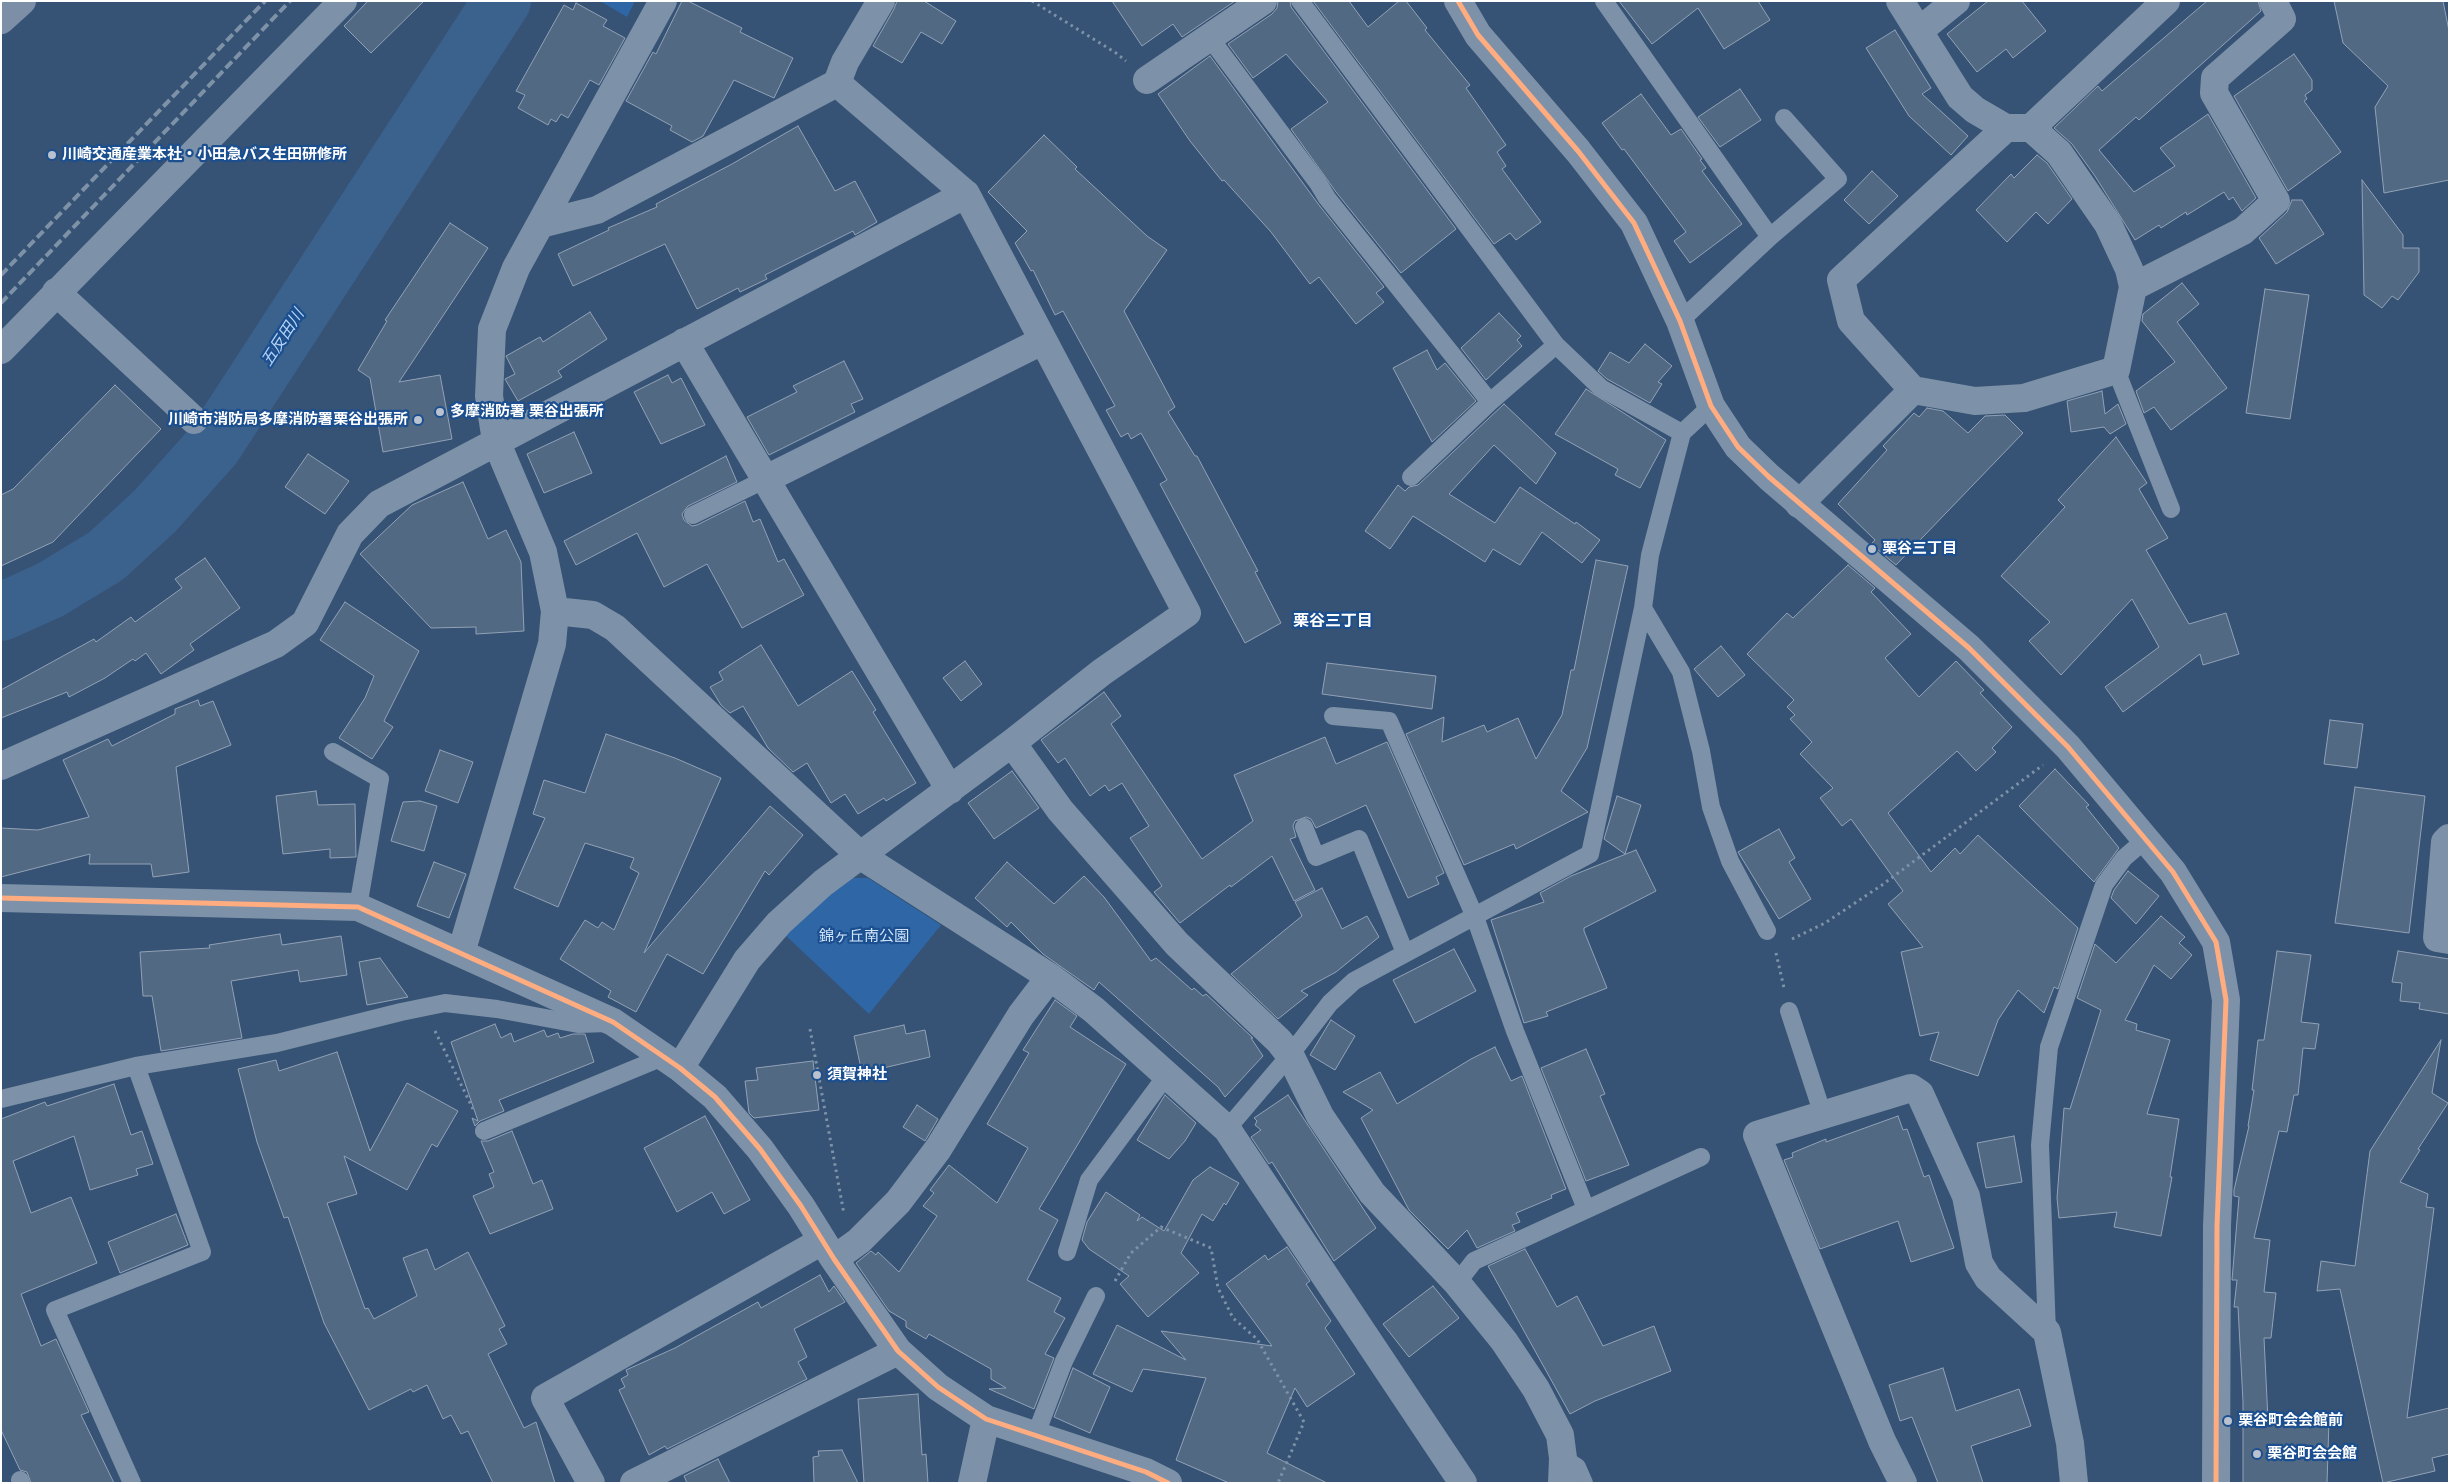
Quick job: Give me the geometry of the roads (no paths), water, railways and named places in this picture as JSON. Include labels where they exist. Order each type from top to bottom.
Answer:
[{"type":"main road","points":[[1,20],[22,1]]},
{"type":"street","points":[[1,350],[343,1]]},
{"type":"street","points":[[461,953],[552,644],[555,611],[543,552],[496,441],[489,396],[492,329],[516,268],[663,1]]},
{"type":"street","points":[[541,224],[597,210],[837,83],[845,62],[881,1]]},
{"type":"street","points":[[1146,80],[1263,1]]},
{"type":"street","points":[[1900,1],[1960,97],[1976,110],[2019,128],[2059,153],[2108,224],[2129,269],[2133,287],[2116,370],[2024,398],[1975,400],[1913,390],[1851,322],[1841,280],[2019,128],[2166,1]]},
{"type":"street","points":[[1919,31],[1956,1]]},
{"type":"street","points":[[2133,287],[2243,231],[2276,201],[2214,93],[2215,78],[2282,19],[2273,1]]},
{"type":"street","points":[[1465,5],[1478,35],[1578,151],[1634,224],[1680,320],[1711,406],[1738,447],[1799,504],[1969,648],[2068,747],[2173,872],[2216,942],[2226,1000],[2217,1226],[2216,1483]]},
{"type":"street","points":[[671,1062],[747,960],[779,922],[823,882],[950,790],[1102,672],[1187,613],[966,194],[837,83]]},
{"type":"street","points":[[1,766],[276,644],[305,623],[350,534],[379,504],[966,194]]},
{"type":"street","points":[[56,292],[194,420]]},
{"type":"street","points":[[764,480],[1042,341]]},
{"type":"street","points":[[684,342],[764,480],[950,790]]},
{"type":"street","points":[[1799,504],[1913,390]]},
{"type":"street","points":[[555,611],[592,615],[615,628],[861,856],[1050,977],[1094,1010],[1227,1129],[1463,1483]]},
{"type":"street","points":[[1012,743],[1060,810],[1177,944],[1279,1041],[1290,1055],[1320,1116],[1372,1192],[1457,1283],[1504,1341],[1536,1389],[1560,1436],[1563,1470]]},
{"type":"street","points":[[2449,838],[2445,842],[2437,938],[2449,940]]},
{"type":"street","points":[[1,898],[358,907],[613,1022],[671,1062],[715,1097],[760,1149],[835,1249],[898,1350],[938,1387],[986,1419],[1036,1434],[1153,1479]]},
{"type":"street","points":[[591,1483],[546,1398],[835,1249],[898,1202],[938,1149],[1021,1015],[1050,977]]},
{"type":"street","points":[[1903,1483],[1882,1441],[1757,1135],[1911,1088],[1920,1094],[1966,1196],[1979,1263],[1988,1278],[2047,1332],[2070,1443],[2074,1483]]},
{"type":"street","points":[[634,1483],[671,1474],[898,1350]]},
{"type":"street","points":[[972,1483],[986,1419]]},
{"type":"lane","points":[[1300,1],[1556,345],[1602,388],[1682,433]]},
{"type":"lane","points":[[1604,1],[1770,237]]},
{"type":"lane","points":[[1210,38],[1318,183],[1327,198],[1490,402]]},
{"type":"lane","points":[[1680,320],[1770,237],[1838,179],[1784,118]]},
{"type":"lane","points":[[1411,476],[1490,402],[1556,345]]},
{"type":"lane","points":[[2116,370],[2171,509]]},
{"type":"lane","points":[[1227,1129],[1290,1055],[1330,1003],[1354,981],[1590,854],[1643,608],[1650,555],[1682,433],[1711,406]]},
{"type":"lane","points":[[693,515],[764,480]]},
{"type":"lane","points":[[1643,608],[1681,672],[1701,751],[1711,807],[1730,861],[1767,931]]},
{"type":"lane","points":[[1333,716],[1389,721],[1475,917],[1515,1031],[1586,1209]]},
{"type":"lane","points":[[333,752],[380,779],[358,907]]},
{"type":"lane","points":[[1304,827],[1316,857],[1359,839],[1405,953]]},
{"type":"lane","points":[[2047,1332],[2040,1145],[2049,1047],[2104,885],[2124,858],[2146,839]]},
{"type":"lane","points":[[1,1099],[136,1066],[277,1043],[401,1012],[446,1003],[497,1009],[578,1024],[613,1022]]},
{"type":"lane","points":[[1789,1011],[1823,1115]]},
{"type":"lane","points":[[484,1131],[671,1062]]},
{"type":"lane","points":[[132,1483],[55,1310],[202,1252],[136,1066]]},
{"type":"lane","points":[[1067,1252],[1089,1180],[1166,1076]]},
{"type":"lane","points":[[1457,1283],[1474,1261],[1701,1157]]},
{"type":"lane","points":[[1036,1434],[1064,1360],[1096,1296]]},
{"type":"lane","points":[[1563,1470],[1577,1467],[1584,1483]]},
{"type":"waterway","name":"五反田川","points":[[1,612],[50,590],[106,556],[155,511],[213,446],[502,1]]},
{"type":"railway","points":[[1,275],[265,1]]},
{"type":"railway","points":[[1,303],[290,1]]},
{"type":"place","name":"川崎交通産業本社・小田急バス生田研修所","points":[[52,155]]},
{"type":"place","name":"多摩消防署 栗谷出張所","points":[[440,412]]},
{"type":"place","name":"川崎市消防局多摩消防署栗谷出張所","points":[[418,420]]},
{"type":"place","name":"栗谷三丁目","points":[[1872,549]]},
{"type":"place","name":"須賀神社","points":[[817,1075]]},
{"type":"place","name":"栗谷町会会館前","points":[[2228,1421]]},
{"type":"place","name":"栗谷町会会館","points":[[2257,1454]]},
{"type":"district","name":"栗谷三丁目","points":[[1333,621]]},
{"type":"park label","name":"錦ヶ丘南公園","points":[[864,937]]}]
